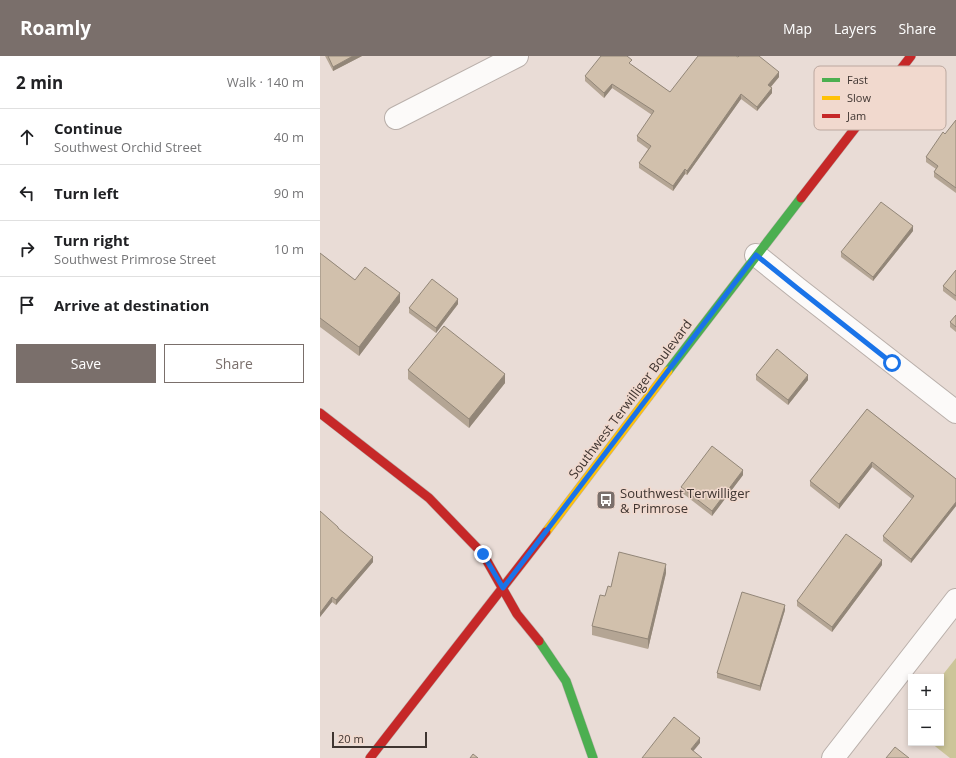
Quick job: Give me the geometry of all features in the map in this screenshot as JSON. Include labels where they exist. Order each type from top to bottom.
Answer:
[{"type":"main road","name":"Southwest Terwilliger Boulevard","points":[[903,66],[911,56]]},
{"type":"main road","name":"Southwest Terwilliger Boulevard","points":[[370,758],[503,588],[756,255],[853,130]]},
{"type":"main road","points":[[320,412],[429,498],[483,554],[517,614],[544,647],[566,681],[592,758]]},
{"type":"street","points":[[396,118],[517,56]]},
{"type":"street","points":[[756,255],[956,412]]},
{"type":"street","points":[[833,758],[956,600]]},
{"type":"shaded area","points":[[956,658],[956,758],[950,758],[935,746],[944,746],[943,674]]},
{"type":"building","points":[[328,56],[353,56],[333,67]]},
{"type":"building","points":[[601,56],[627,56],[632,60],[629,63],[670,92],[698,56],[759,56],[779,72],[768,85],[772,88],[757,107],[741,94],[687,171],[685,169],[673,186],[639,163],[651,146],[637,136],[654,111],[612,84],[604,93],[585,76]]},
{"type":"building","points":[[956,120],[956,188],[934,172],[938,166],[926,157],[943,132],[945,134]]},
{"type":"building","points":[[881,202],[913,226],[873,277],[841,252]]},
{"type":"building","points":[[320,253],[355,280],[365,267],[400,293],[359,347],[320,318]]},
{"type":"building","points":[[956,270],[956,296],[943,286]]},
{"type":"building","points":[[432,279],[458,299],[436,328],[409,308]]},
{"type":"building","points":[[956,315],[956,327],[950,322]]},
{"type":"building","points":[[444,326],[505,374],[469,419],[408,370]]},
{"type":"building","points":[[777,349],[808,375],[788,400],[756,375]]},
{"type":"building","points":[[867,409],[956,479],[956,502],[911,559],[883,536],[914,496],[872,462],[839,504],[810,481]]},
{"type":"building","points":[[712,446],[743,470],[712,511],[681,487]]},
{"type":"building","points":[[320,511],[373,557],[336,600],[332,597],[320,613]]},
{"type":"building","points":[[846,534],[882,560],[832,627],[797,601]]},
{"type":"building","points":[[619,552],[666,564],[648,639],[592,626],[600,595],[605,596],[608,586],[611,587]]},
{"type":"building","points":[[742,592],[785,605],[760,686],[717,673]]},
{"type":"building","points":[[674,717],[700,738],[691,749],[702,758],[642,758]]},
{"type":"building","points":[[895,747],[909,758],[886,758]]},
{"type":"building","points":[[473,754],[478,758],[470,758]]},
{"type":"traffic: fast","points":[[668,371],[801,198]]},
{"type":"traffic: fast","points":[[539,641],[566,681],[593,758]]},
{"type":"traffic: slow","points":[[546,532],[668,371]]},
{"type":"traffic: jam","points":[[903,66],[911,56]]},
{"type":"traffic: jam","points":[[801,198],[854,130]]},
{"type":"traffic: jam","points":[[320,413],[429,498],[483,554],[517,614],[539,641]]},
{"type":"traffic: jam","points":[[370,758],[546,532]]},
{"type":"place","name":"Southwest Terwilliger & Primrose","points":[[606,500]]},
{"type":"route","points":[[483,554],[503,588],[756,255],[892,363]]}]
